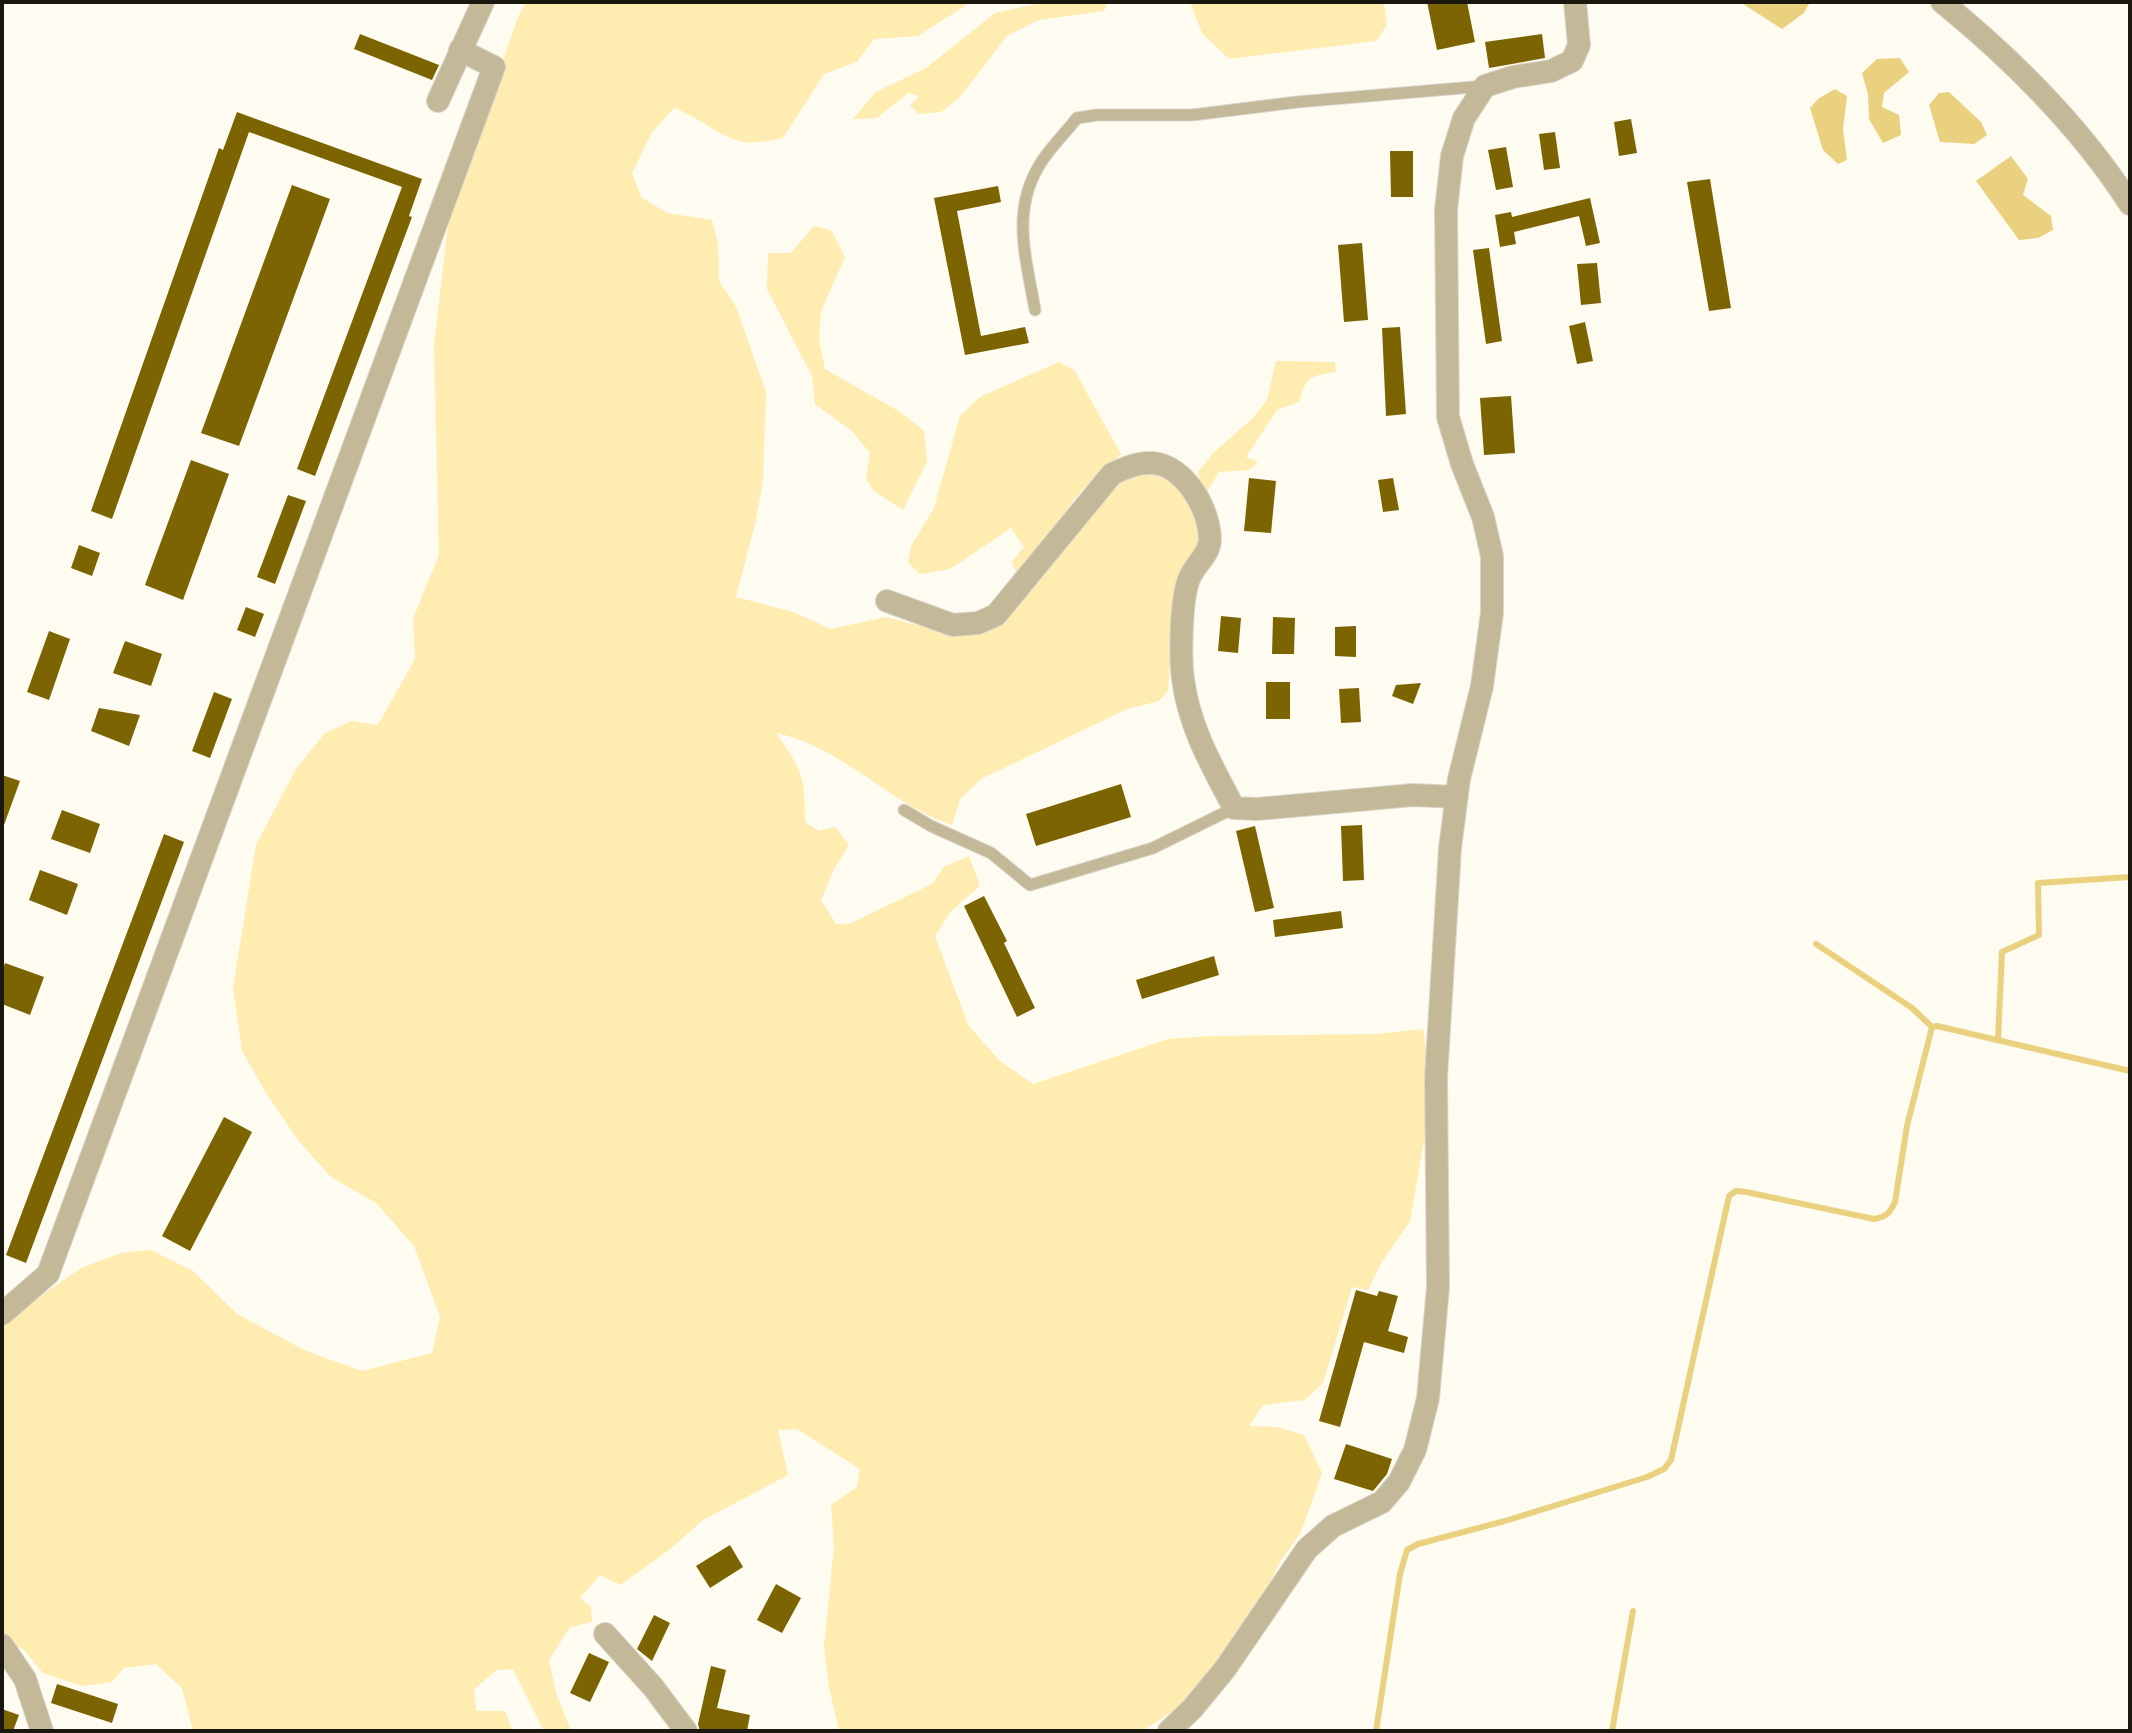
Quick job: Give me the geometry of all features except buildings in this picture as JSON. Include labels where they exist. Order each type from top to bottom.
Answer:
[{"type":"street","points":[[438,101],[483,2]]},
{"type":"street","points":[[1169,1731],[1225,1669],[1307,1549],[1333,1526],[1382,1502],[1399,1482],[1415,1450],[1428,1398],[1438,1287],[1436,1078],[1450,848],[1456,797],[1482,686],[1492,613],[1492,556],[1483,517],[1448,417],[1446,210],[1452,156],[1464,118],[1485,86],[1513,77],[1551,71],[1572,61],[1579,45],[1575,2]]},
{"type":"street","points":[[1942,2],[2023,75],[2107,168],[2130,204]]},
{"type":"street","points":[[2,1314],[48,1274],[494,67],[460,50]]},
{"type":"street","points":[[887,601],[953,625],[978,623],[996,615],[1112,474],[1142,463],[1156,463],[1174,472],[1190,486],[1206,514],[1210,539],[1208,551],[1188,580],[1182,677],[1192,726],[1234,808],[1257,809],[1413,795],[1456,797]]},
{"type":"street","points":[[605,1634],[653,1687],[686,1731]]},
{"type":"street","points":[[2,1645],[25,1679],[42,1731]]},
{"type":"lane","points":[[1035,310],[1021,230],[1024,199],[1041,162],[1077,118],[1097,115],[1192,115],[1297,102],[1485,86]]},
{"type":"lane","points":[[904,810],[991,853],[1030,885],[1153,848],[1234,808]]},
{"type":"shaded area","points":[[526,2],[971,2],[918,36],[874,39],[857,62],[824,74],[783,138],[744,142],[726,136],[674,108],[652,132],[632,173],[641,197],[667,213],[712,220],[718,244],[719,281],[736,307],[766,392],[763,480],[736,597],[793,612],[831,629],[886,617],[955,635],[969,633],[1115,482],[1149,473],[1176,484],[1192,501],[1202,529],[1196,551],[1183,565],[1174,618],[1168,691],[1159,701],[1127,709],[981,779],[960,799],[952,825],[907,803],[823,750],[776,733],[800,774],[805,822],[819,831],[835,827],[849,845],[834,869],[821,900],[836,924],[849,924],[932,884],[944,867],[969,856],[980,886],[950,912],[935,936],[968,1025],[1000,1061],[1033,1084],[1168,1039],[1377,1034],[1423,1029],[1428,1061],[1429,1112],[1410,1221],[1381,1263],[1368,1290],[1352,1287],[1323,1383],[1305,1400],[1263,1405],[1249,1426],[1276,1427],[1304,1435],[1322,1473],[1301,1532],[1280,1562],[1262,1599],[1207,1678],[1177,1709],[1142,1731],[839,1731],[824,1647],[834,1546],[831,1505],[857,1487],[860,1469],[797,1429],[778,1430],[788,1475],[703,1520],[669,1550],[620,1585],[600,1575],[580,1598],[591,1607],[592,1622],[570,1627],[549,1660],[556,1693],[571,1731],[544,1731],[513,1669],[497,1670],[474,1689],[476,1711],[505,1711],[513,1731],[193,1731],[182,1688],[156,1664],[124,1668],[112,1682],[82,1686],[43,1673],[24,1650],[2,1638],[2,1323],[81,1268],[121,1253],[151,1250],[193,1271],[237,1314],[306,1351],[362,1371],[432,1353],[440,1317],[414,1246],[376,1203],[331,1177],[298,1140],[242,1051],[233,988],[256,845],[296,769],[325,733],[352,721],[378,725],[415,659],[413,619],[439,555],[434,344],[450,209]]},
{"type":"shaded area","points":[[1108,2],[1104,11],[1039,20],[1007,36],[960,97],[941,112],[919,114],[910,106],[919,96],[908,93],[877,118],[853,119],[876,92],[926,68],[995,13],[1041,3]]},
{"type":"shaded area","points":[[1190,2],[1384,2],[1387,25],[1376,41],[1229,59],[1202,33]]},
{"type":"shaded area","points":[[1740,2],[1810,2],[1804,13],[1782,29]]},
{"type":"shaded area","points":[[1900,58],[1909,72],[1884,93],[1882,107],[1899,115],[1901,135],[1883,143],[1869,119],[1868,94],[1862,73],[1877,59]]},
{"type":"shaded area","points":[[1835,89],[1847,96],[1843,129],[1847,160],[1838,164],[1823,150],[1810,108]]},
{"type":"shaded area","points":[[1949,92],[1981,122],[1987,135],[1974,144],[1940,142],[1929,105],[1939,93]]},
{"type":"shaded area","points":[[2011,156],[2028,179],[2023,195],[2051,216],[2053,230],[2038,238],[2019,240],[1976,181]]},
{"type":"shaded area","points":[[814,226],[831,230],[845,257],[821,311],[819,340],[825,369],[900,412],[924,431],[927,461],[903,510],[874,491],[866,479],[870,453],[852,431],[815,404],[812,376],[767,289],[768,253],[791,253]]},
{"type":"shaded area","points":[[1276,361],[1335,362],[1336,372],[1310,379],[1299,402],[1277,410],[1246,457],[1258,462],[1249,470],[1219,472],[1206,493],[1200,485],[1198,472],[1267,400]]},
{"type":"shaded area","points":[[1059,362],[1074,370],[1121,454],[1080,492],[1018,576],[1012,562],[1024,547],[1011,528],[950,569],[920,574],[908,562],[911,546],[934,508],[960,416],[980,397]]},
{"type":"waterway","points":[[1998,1040],[2002,952],[2039,935],[2038,883],[2130,877]]},
{"type":"waterway","points":[[1816,944],[1912,1008],[1932,1027]]},
{"type":"waterway","points":[[1376,1731],[1400,1574],[1407,1550],[1418,1544],[1647,1477],[1664,1469],[1671,1460],[1729,1196],[1736,1191],[1746,1192],[1874,1219],[1887,1214],[1895,1202],[1907,1126],[1932,1027],[2130,1071]]},
{"type":"waterway","points":[[1612,1731],[1633,1611]]}]
